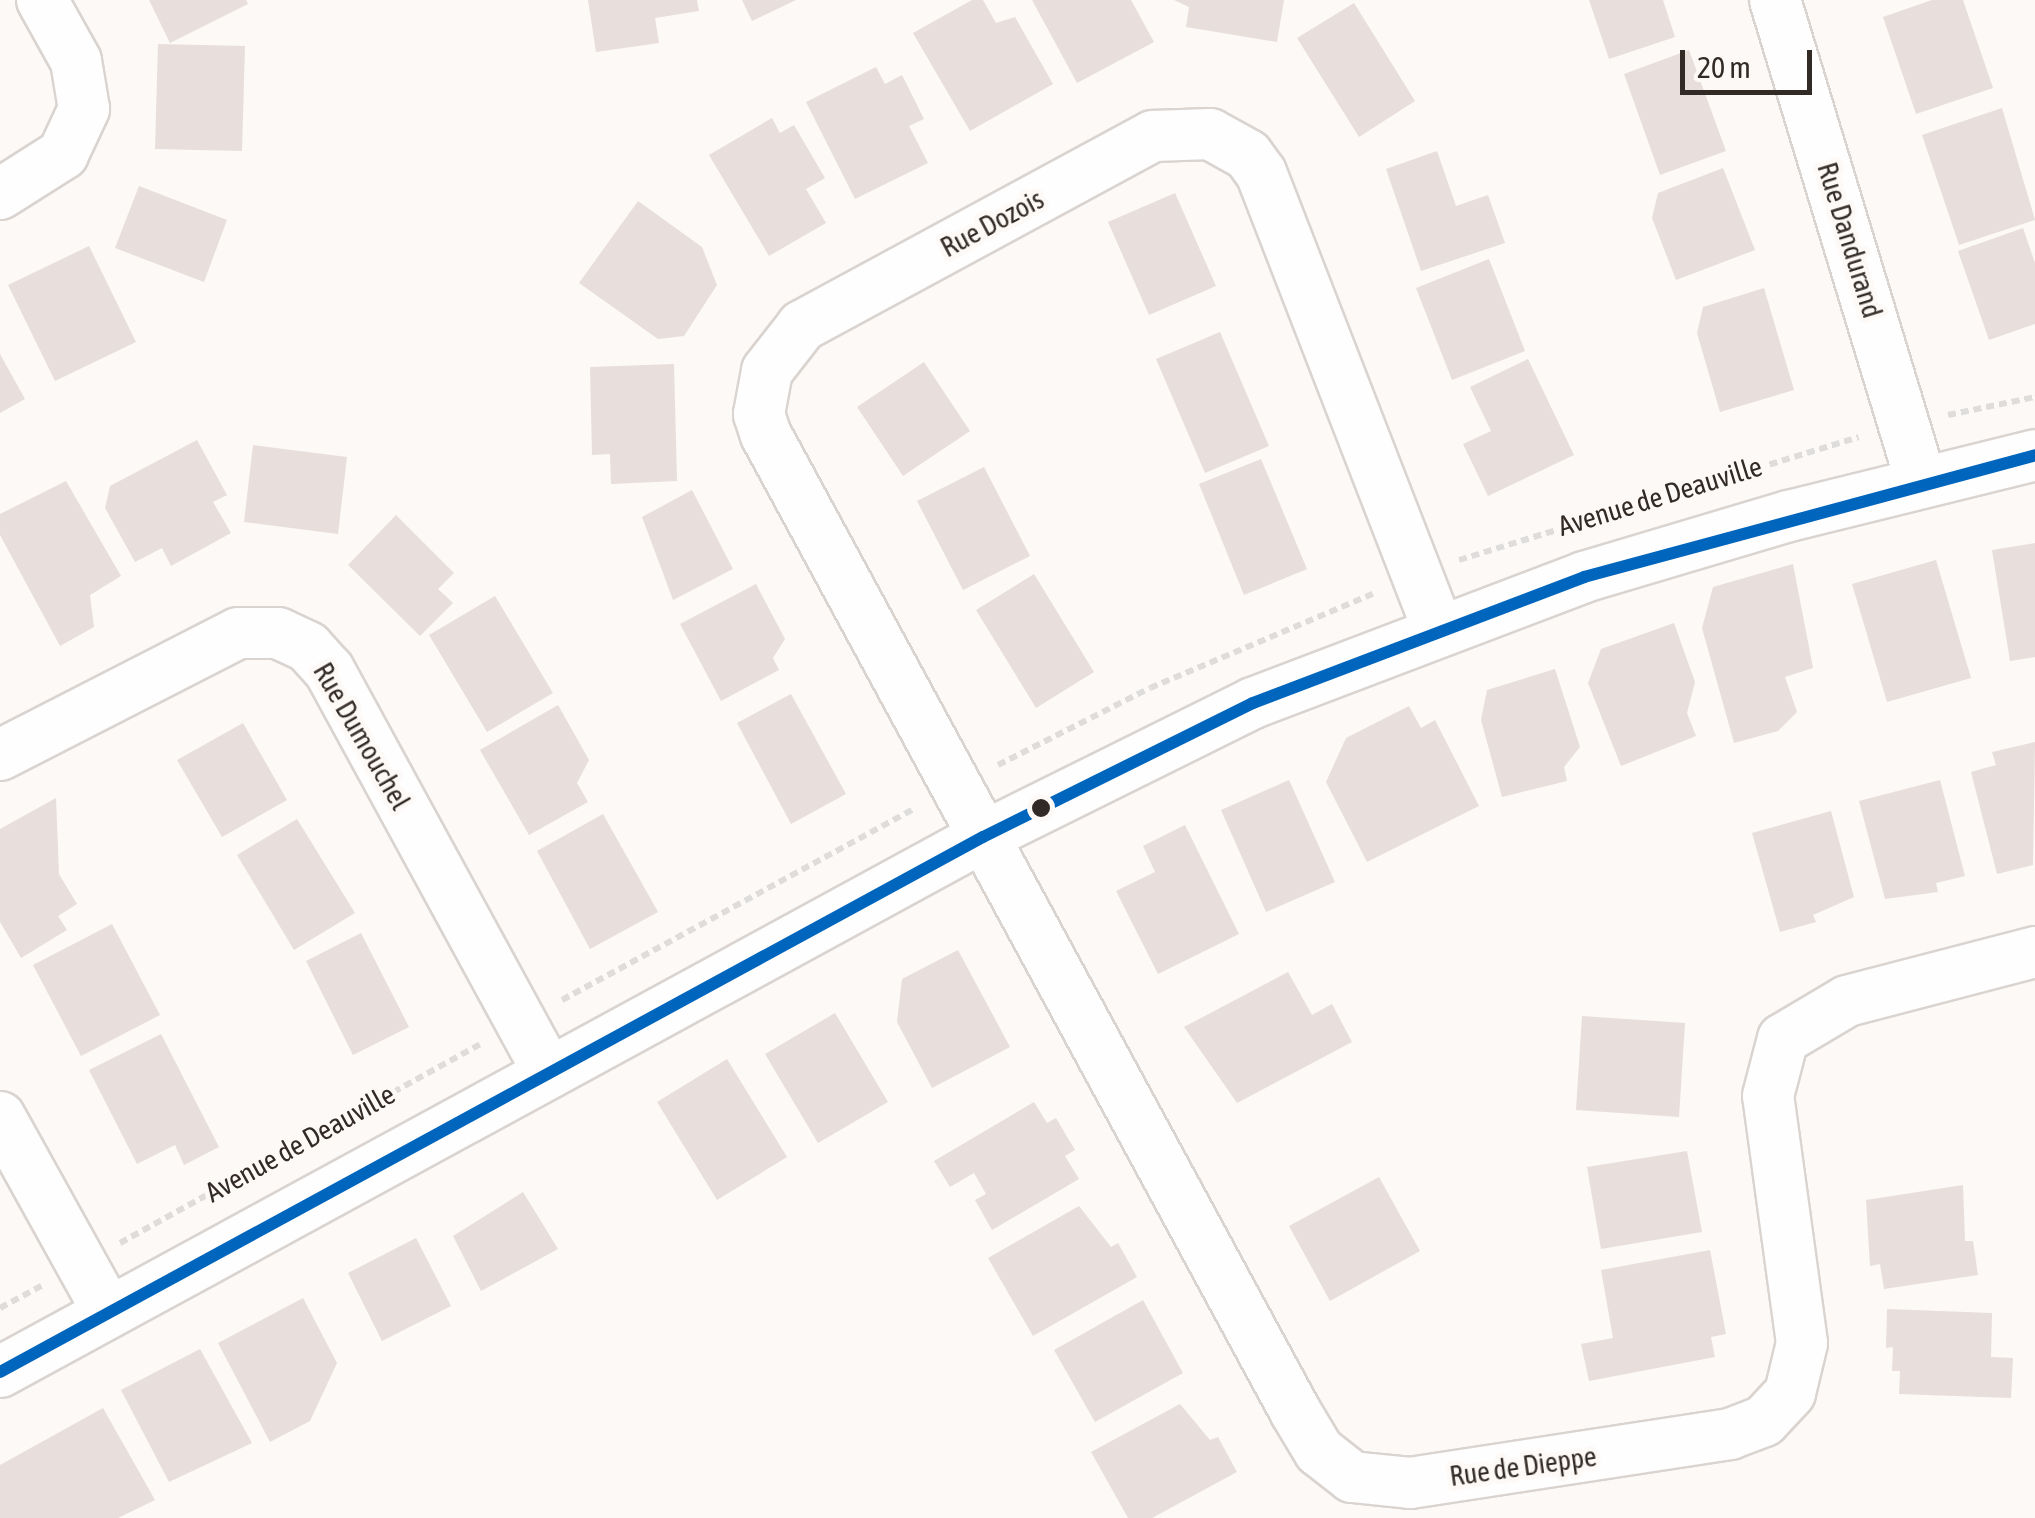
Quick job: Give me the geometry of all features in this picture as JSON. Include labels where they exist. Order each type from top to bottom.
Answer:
[{"type":"street","points":[[0,194],[63,154],[84,109],[76,60],[42,0]]},
{"type":"street","name":"Rue Dandurand","points":[[1774,0],[1922,481]]},
{"type":"street","name":"Rue Dozois","points":[[983,837],[766,434],[761,392],[776,354],[802,326],[1153,136],[1210,134],[1248,155],[1261,174],[1438,629]]},
{"type":"street","name":"Avenue de Deauville","points":[[0,1372],[983,837],[1208,724],[1438,629],[1672,550],[1922,481],[2035,456]]},
{"type":"street","name":"Rue Dumouchel","points":[[0,755],[238,633],[278,634],[308,646],[329,670],[549,1073]]},
{"type":"street","name":"Rue de Dieppe","points":[[983,837],[1319,1451],[1352,1477],[1390,1485],[1730,1434],[1764,1421],[1790,1393],[1802,1344],[1770,1124],[1775,1054],[1797,1026],[1847,1001],[2035,952]]},
{"type":"street","points":[[0,1118],[108,1312]]},
{"type":"path","points":[[1943,416],[2035,397]]},
{"type":"path","name":"Avenue de Deauville","points":[[1453,563],[1868,434]]},
{"type":"path","points":[[991,769],[1150,688],[1382,590]]},
{"type":"path","points":[[554,1004],[920,806]]},
{"type":"path","name":"Avenue de Deauville","points":[[115,1245],[486,1042]]},
{"type":"path","points":[[0,1308],[44,1284]]},
{"type":"building","points":[[149,0],[246,0],[248,4],[170,43]]},
{"type":"building","points":[[588,0],[697,0],[699,11],[655,18],[659,43],[596,52]]},
{"type":"building","points":[[742,0],[796,0],[752,21]]},
{"type":"building","points":[[972,0],[983,0],[996,23],[1015,17],[1053,84],[970,131],[913,33]]},
{"type":"building","points":[[1032,0],[1131,0],[1154,42],[1077,83]]},
{"type":"building","points":[[1174,0],[1284,0],[1277,42],[1186,27],[1189,7]]},
{"type":"building","points":[[1589,0],[1663,0],[1675,37],[1609,59]]},
{"type":"building","points":[[1932,0],[1963,0],[1993,88],[1916,114],[1883,17]]},
{"type":"building","points":[[1354,3],[1415,101],[1359,137],[1297,38]]},
{"type":"building","points":[[158,44],[245,46],[242,151],[155,149]]},
{"type":"building","points":[[1689,50],[1726,151],[1660,175],[1624,74]]},
{"type":"building","points":[[876,67],[885,84],[902,75],[924,119],[909,126],[928,163],[855,199],[806,102]]},
{"type":"building","points":[[2002,108],[2035,220],[1959,245],[1922,135]]},
{"type":"building","points":[[772,118],[780,133],[794,125],[825,178],[806,189],[826,223],[769,256],[709,155]]},
{"type":"building","points":[[1437,151],[1456,206],[1488,195],[1505,243],[1421,271],[1386,169]]},
{"type":"building","points":[[1723,168],[1755,250],[1676,280],[1652,218],[1658,193]]},
{"type":"building","points":[[139,186],[227,220],[204,282],[115,248]]},
{"type":"building","points":[[1175,193],[1216,286],[1149,315],[1108,222]]},
{"type":"building","points":[[638,201],[702,247],[717,285],[684,336],[658,339],[579,283]]},
{"type":"building","points":[[2023,228],[2035,263],[2035,324],[1989,340],[1958,251]]},
{"type":"building","points":[[89,246],[136,342],[55,381],[8,285]]},
{"type":"building","points":[[1489,259],[1525,351],[1452,380],[1416,288]]},
{"type":"building","points":[[1764,288],[1794,390],[1720,412],[1697,333],[1703,307]]},
{"type":"building","points":[[1220,332],[1269,446],[1205,473],[1156,359]]},
{"type":"building","points":[[0,354],[25,399],[0,413]]},
{"type":"building","points":[[1528,359],[1574,455],[1488,496],[1463,444],[1491,431],[1470,387]]},
{"type":"building","points":[[924,362],[970,431],[903,476],[857,407]]},
{"type":"building","points":[[674,364],[677,481],[611,484],[610,454],[592,455],[590,367]]},
{"type":"building","points":[[197,440],[227,495],[213,502],[231,533],[171,566],[162,548],[135,562],[105,508],[110,486]]},
{"type":"building","points":[[253,445],[347,457],[338,534],[244,522]]},
{"type":"building","points":[[1261,459],[1307,569],[1244,595],[1199,484]]},
{"type":"building","points":[[984,467],[1030,556],[963,590],[917,501]]},
{"type":"building","points":[[66,481],[121,576],[90,595],[94,627],[60,646],[0,535],[0,514]]},
{"type":"building","points":[[692,490],[733,569],[673,600],[642,517]]},
{"type":"building","points":[[396,515],[454,573],[438,589],[453,603],[420,636],[348,565]]},
{"type":"building","points":[[2035,543],[2035,657],[2010,661],[1992,550]]},
{"type":"building","points":[[1936,560],[1971,678],[1887,702],[1852,584]]},
{"type":"building","points":[[1793,564],[1813,668],[1785,677],[1797,712],[1778,731],[1734,743],[1702,628],[1713,587]]},
{"type":"building","points":[[1034,574],[1094,672],[1036,708],[976,610]]},
{"type":"building","points":[[756,584],[785,639],[773,658],[779,670],[721,701],[680,624]]},
{"type":"building","points":[[495,596],[553,693],[487,732],[429,635]]},
{"type":"building","points":[[1674,623],[1695,682],[1687,713],[1696,736],[1621,766],[1588,683],[1601,649]]},
{"type":"building","points":[[1555,669],[1580,747],[1564,767],[1567,781],[1502,797],[1481,720],[1487,690]]},
{"type":"building","points":[[791,694],[846,794],[791,824],[737,723]]},
{"type":"building","points":[[558,705],[589,760],[577,783],[588,802],[529,835],[480,750]]},
{"type":"building","points":[[1409,706],[1421,728],[1435,720],[1479,806],[1367,862],[1326,782],[1346,738]]},
{"type":"building","points":[[243,723],[287,800],[222,837],[177,760]]},
{"type":"building","points":[[2035,742],[2033,865],[1997,874],[1971,772],[1996,765],[1992,752]]},
{"type":"building","points":[[1289,780],[1335,882],[1266,912],[1221,810]]},
{"type":"building","points":[[1940,780],[1965,876],[1936,883],[1938,892],[1885,899],[1859,801]]},
{"type":"building","points":[[56,798],[59,874],[77,904],[58,916],[67,930],[21,958],[0,922],[0,829]]},
{"type":"building","points":[[1831,811],[1854,897],[1813,915],[1816,922],[1780,932],[1752,833]]},
{"type":"building","points":[[603,814],[658,912],[590,949],[537,851]]},
{"type":"building","points":[[297,819],[355,913],[294,950],[237,855]]},
{"type":"building","points":[[1185,825],[1239,934],[1158,974],[1116,891],[1155,872],[1143,846]]},
{"type":"building","points":[[112,924],[160,1015],[81,1056],[33,965]]},
{"type":"building","points":[[361,933],[409,1027],[353,1055],[306,961]]},
{"type":"building","points":[[958,950],[1010,1047],[932,1088],[897,1022],[902,979]]},
{"type":"building","points":[[1288,972],[1312,1015],[1332,1004],[1352,1042],[1237,1103],[1184,1027]]},
{"type":"building","points":[[835,1013],[888,1102],[818,1143],[765,1054]]},
{"type":"building","points":[[1582,1016],[1685,1023],[1679,1117],[1576,1110]]},
{"type":"building","points":[[161,1034],[219,1147],[184,1165],[175,1145],[137,1164],[89,1070]]},
{"type":"building","points":[[727,1059],[787,1157],[717,1200],[657,1102]]},
{"type":"building","points":[[1034,1102],[1047,1123],[1056,1118],[1075,1150],[1065,1156],[1079,1179],[992,1230],[975,1200],[986,1194],[974,1173],[950,1187],[934,1161]]},
{"type":"building","points":[[1687,1151],[1702,1232],[1601,1249],[1587,1167]]},
{"type":"building","points":[[1379,1177],[1420,1251],[1330,1301],[1289,1226]]},
{"type":"building","points":[[1963,1185],[1965,1241],[1973,1241],[1978,1275],[1884,1289],[1880,1264],[1870,1266],[1866,1200]]},
{"type":"building","points":[[523,1192],[558,1249],[481,1291],[453,1236]]},
{"type":"building","points":[[1079,1206],[1111,1247],[1118,1243],[1137,1277],[1033,1336],[988,1258]]},
{"type":"building","points":[[416,1238],[451,1306],[382,1341],[348,1273]]},
{"type":"building","points":[[1710,1250],[1726,1334],[1711,1337],[1715,1357],[1589,1381],[1581,1344],[1613,1338],[1601,1270]]},
{"type":"building","points":[[303,1298],[337,1363],[310,1421],[270,1442],[218,1343]]},
{"type":"building","points":[[1143,1300],[1183,1373],[1095,1422],[1054,1350]]},
{"type":"building","points":[[1887,1309],[1992,1313],[1991,1357],[2013,1358],[2011,1398],[1899,1394],[1900,1371],[1892,1371],[1893,1347],[1886,1348]]},
{"type":"building","points":[[200,1349],[252,1443],[169,1482],[121,1390]]},
{"type":"building","points":[[1180,1404],[1210,1440],[1218,1437],[1237,1472],[1152,1518],[1128,1518],[1091,1452]]},
{"type":"building","points":[[103,1408],[155,1500],[118,1518],[0,1518],[0,1465]]},
{"type":"transit line","points":[[0,1372],[983,837],[1253,703],[1584,577],[2035,455]]}]
